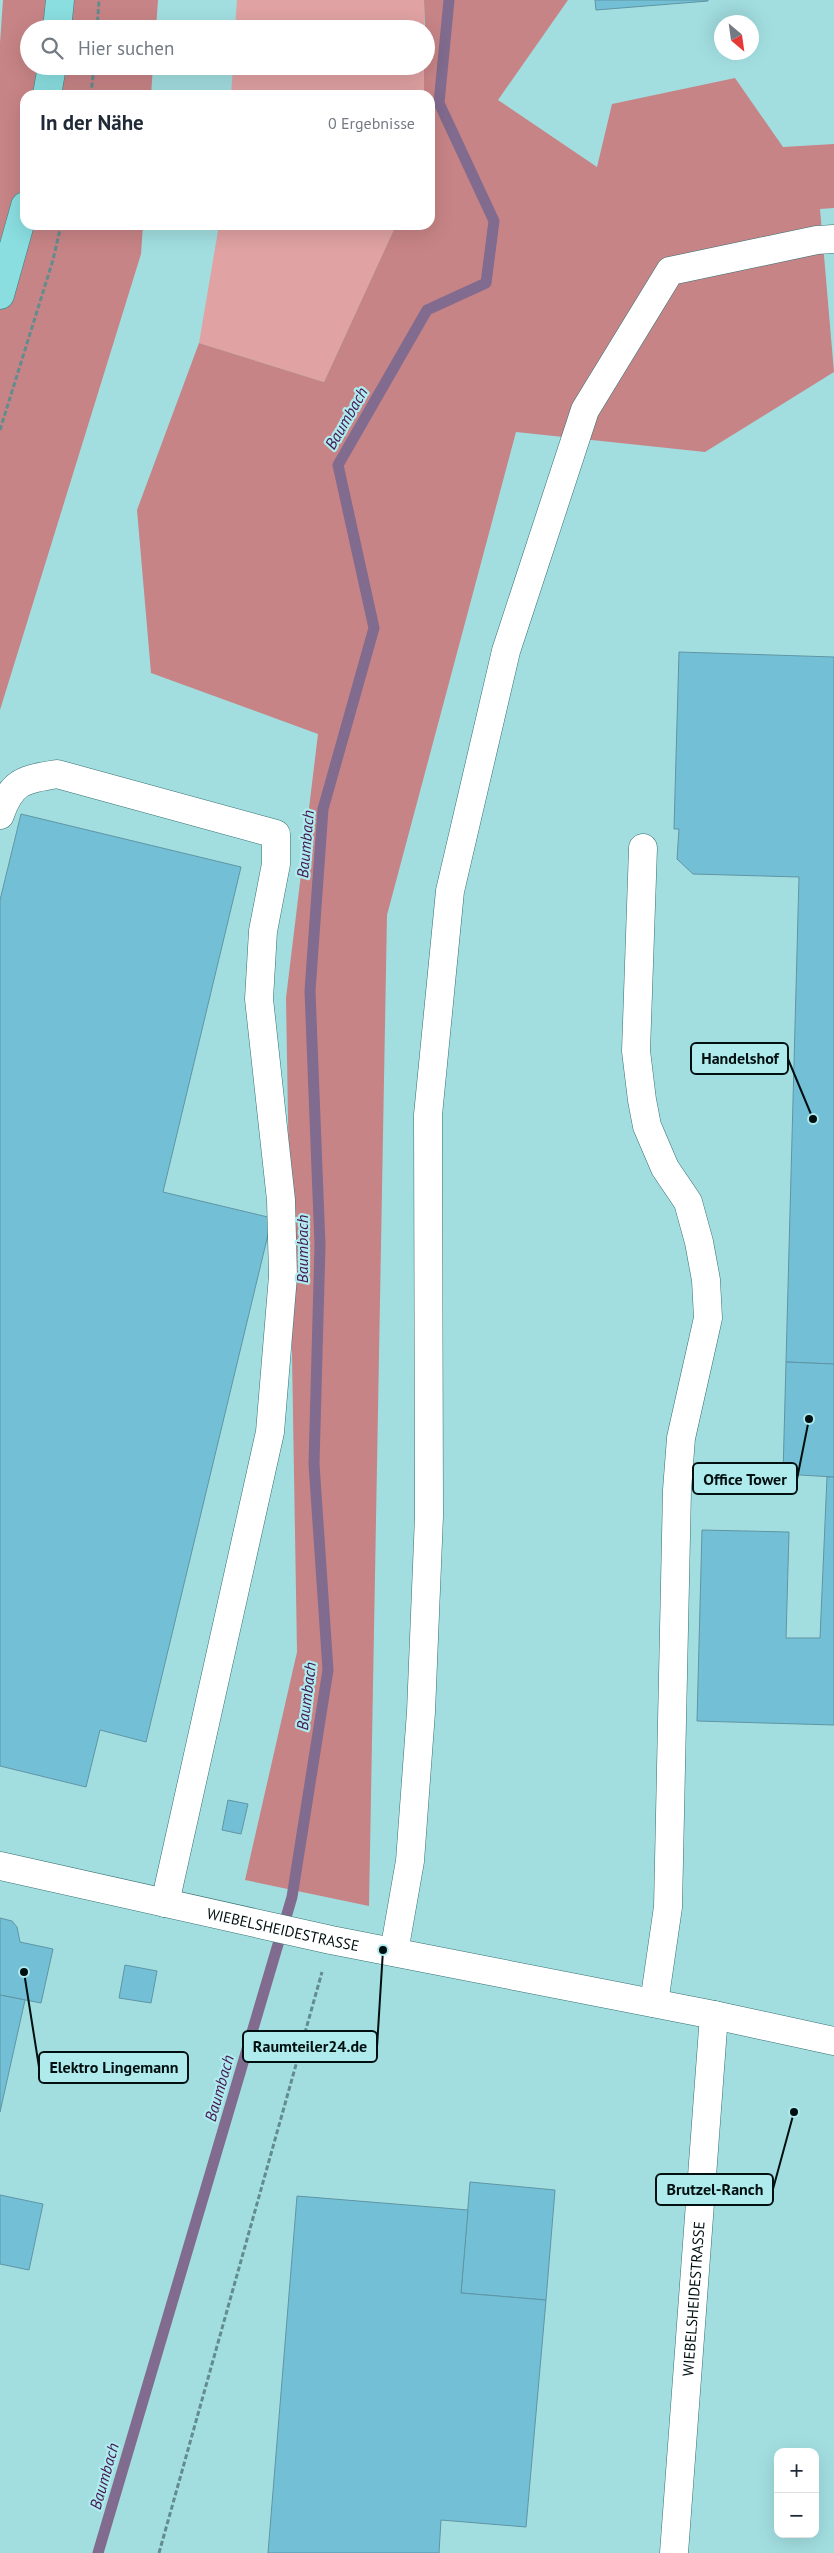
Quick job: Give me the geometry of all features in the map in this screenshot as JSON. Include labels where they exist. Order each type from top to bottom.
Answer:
[{"type":"main road","points":[[58,20],[60,0]]},
{"type":"main road","points":[[48,90],[50,75]]},
{"type":"main road","points":[[0,295],[20,224]]},
{"type":"street","points":[[394,1952],[410,1861],[421,1712],[429,1516],[428,1115],[450,891],[506,651],[585,410],[670,271],[817,240],[834,239]]},
{"type":"street","points":[[0,815],[5,800],[26,778],[57,774],[276,834],[276,864],[263,931],[259,999],[281,1200],[283,1276],[270,1432],[165,1903]]},
{"type":"street","points":[[643,848],[636,1051],[642,1100],[646,1126],[665,1168],[688,1202],[706,1280],[708,1318],[681,1438],[677,1490],[668,1907],[654,2003]]},
{"type":"street","name":"WIEBELSHEIDESTRASSE","points":[[0,1866],[320,1938],[714,2014],[834,2041]]},
{"type":"street","name":"WIEBELSHEIDESTRASSE","points":[[674,2553],[714,2014]]},
{"type":"path","points":[[98,20],[99,0]]},
{"type":"path","points":[[92,90],[93,75]]},
{"type":"path","points":[[0,430],[53,260],[60,230]]},
{"type":"path","points":[[159,2553],[320,1938]]},
{"type":"shaded area","points":[[3,0],[158,0],[157,20],[20,20],[20,75],[152,75],[151,90],[20,90],[20,230],[143,230],[141,254],[0,710],[0,43]]},
{"type":"shaded area","points":[[237,0],[424,0],[424,20],[236,20]]},
{"type":"shaded area","points":[[424,0],[568,0],[498,100],[597,167],[612,104],[735,78],[783,147],[834,144],[834,208],[820,209],[834,372],[705,452],[516,432],[387,915],[369,1906],[245,1880],[297,1652],[286,998],[318,734],[151,673],[137,510],[199,343],[324,382],[394,230],[435,230],[435,90],[424,90],[424,75],[435,75],[435,20],[425,20]]},
{"type":"shaded area","points":[[232,75],[424,75],[424,90],[231,90]]},
{"type":"shaded area","points":[[218,230],[394,230],[324,382],[199,343]]},
{"type":"building","points":[[595,0],[708,0],[708,1],[596,10]]},
{"type":"building","points":[[679,652],[834,657],[834,1364],[786,1362],[799,877],[693,874],[677,859],[679,829],[674,829]]},
{"type":"building","points":[[21,814],[241,867],[163,1192],[272,1218],[146,1742],[100,1730],[86,1787],[0,1766],[0,900]]},
{"type":"building","points":[[786,1362],[834,1364],[834,1477],[783,1474]]},
{"type":"building","points":[[827,1477],[834,1477],[834,1725],[697,1721],[702,1530],[789,1532],[786,1638],[820,1638]]},
{"type":"building","points":[[228,1800],[248,1804],[241,1834],[222,1830]]},
{"type":"building","points":[[0,1918],[12,1921],[17,1927],[20,1942],[53,1949],[41,2003],[0,1995]]},
{"type":"building","points":[[125,1965],[157,1971],[151,2003],[119,1998]]},
{"type":"building","points":[[0,1995],[25,2000],[0,2112]]},
{"type":"building","points":[[470,2182],[555,2190],[546,2300],[461,2293]]},
{"type":"building","points":[[0,2195],[43,2204],[29,2270],[0,2264]]},
{"type":"building","points":[[297,2196],[468,2210],[461,2293],[546,2300],[526,2527],[441,2520],[439,2553],[268,2553]]},
{"type":"waterway","name":"Baumbach","points":[[98,2553],[292,1897],[328,1670],[314,1464],[320,1245],[310,991],[323,809],[374,628],[338,465],[427,310],[486,283],[494,221],[439,103],[449,0]]},
{"type":"place","name":"Handelshof","points":[[813,1119]]},
{"type":"place","name":"Office Tower","points":[[809,1419]]},
{"type":"place","name":"Raumteiler24.de","points":[[383,1950]]},
{"type":"place","name":"Elektro Lingemann","points":[[24,1972]]},
{"type":"place","name":"Brutzel-Ranch","points":[[794,2112]]}]
